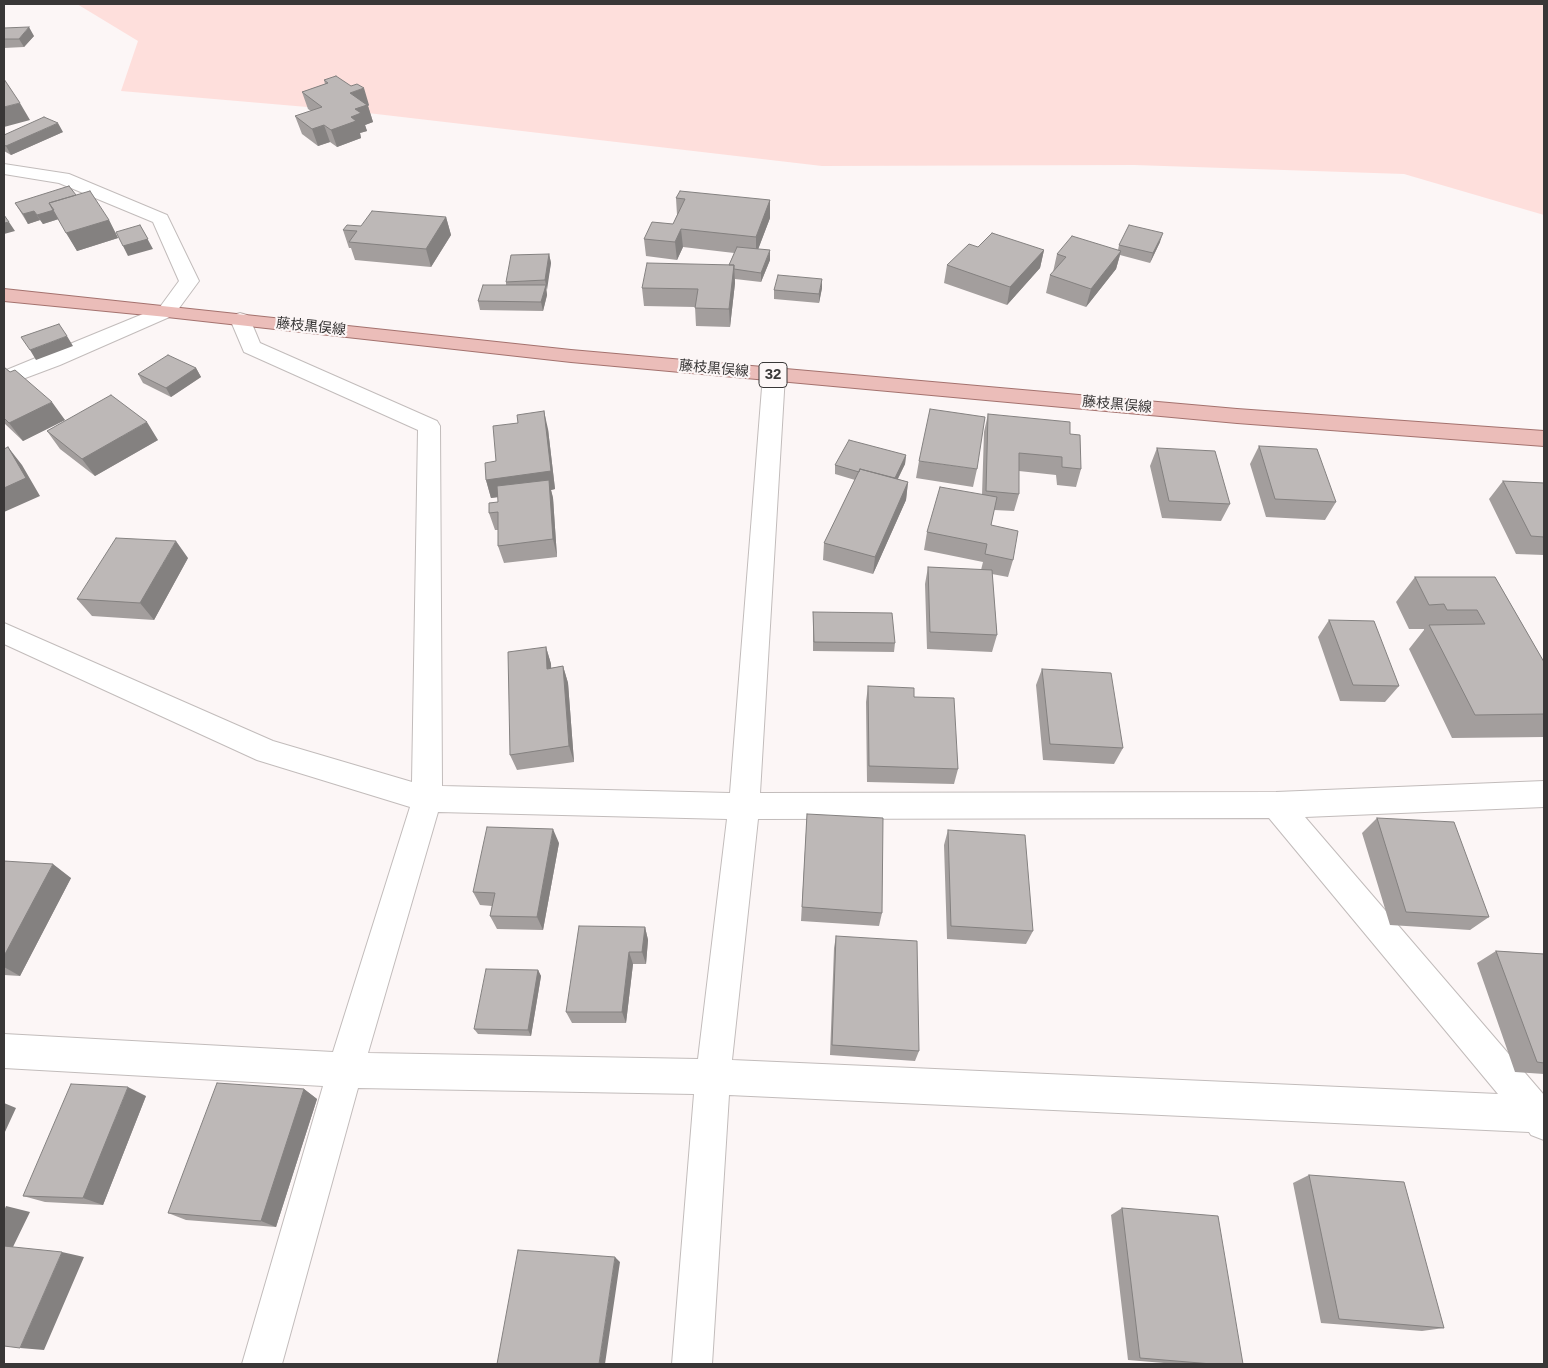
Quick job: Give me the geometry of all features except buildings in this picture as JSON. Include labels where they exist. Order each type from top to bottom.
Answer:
[{"type":"main road","name":"藤枝黒俣線","points":[[4,295],[167,311],[571,356],[774,375],[1237,416],[1544,438]]},
{"type":"street","points":[[4,169],[63,178],[161,219],[189,282],[167,311],[4,379]]},
{"type":"street","points":[[240,319],[250,347],[429,426],[427,799],[345,1070],[262,1364]]},
{"type":"street","points":[[692,1364],[713,1077],[744,806],[774,375]]},
{"type":"street","points":[[4,633],[267,751],[427,799],[744,806],[1276,805],[1544,794]]},
{"type":"street","points":[[1276,805],[1541,1118]]},
{"type":"street","points":[[4,1051],[345,1070],[713,1077],[1541,1118]]},
{"type":"shaded area","points":[[77,4],[1544,4],[1544,215],[1404,174],[1134,165],[822,166],[342,110],[121,91],[138,41]]}]
